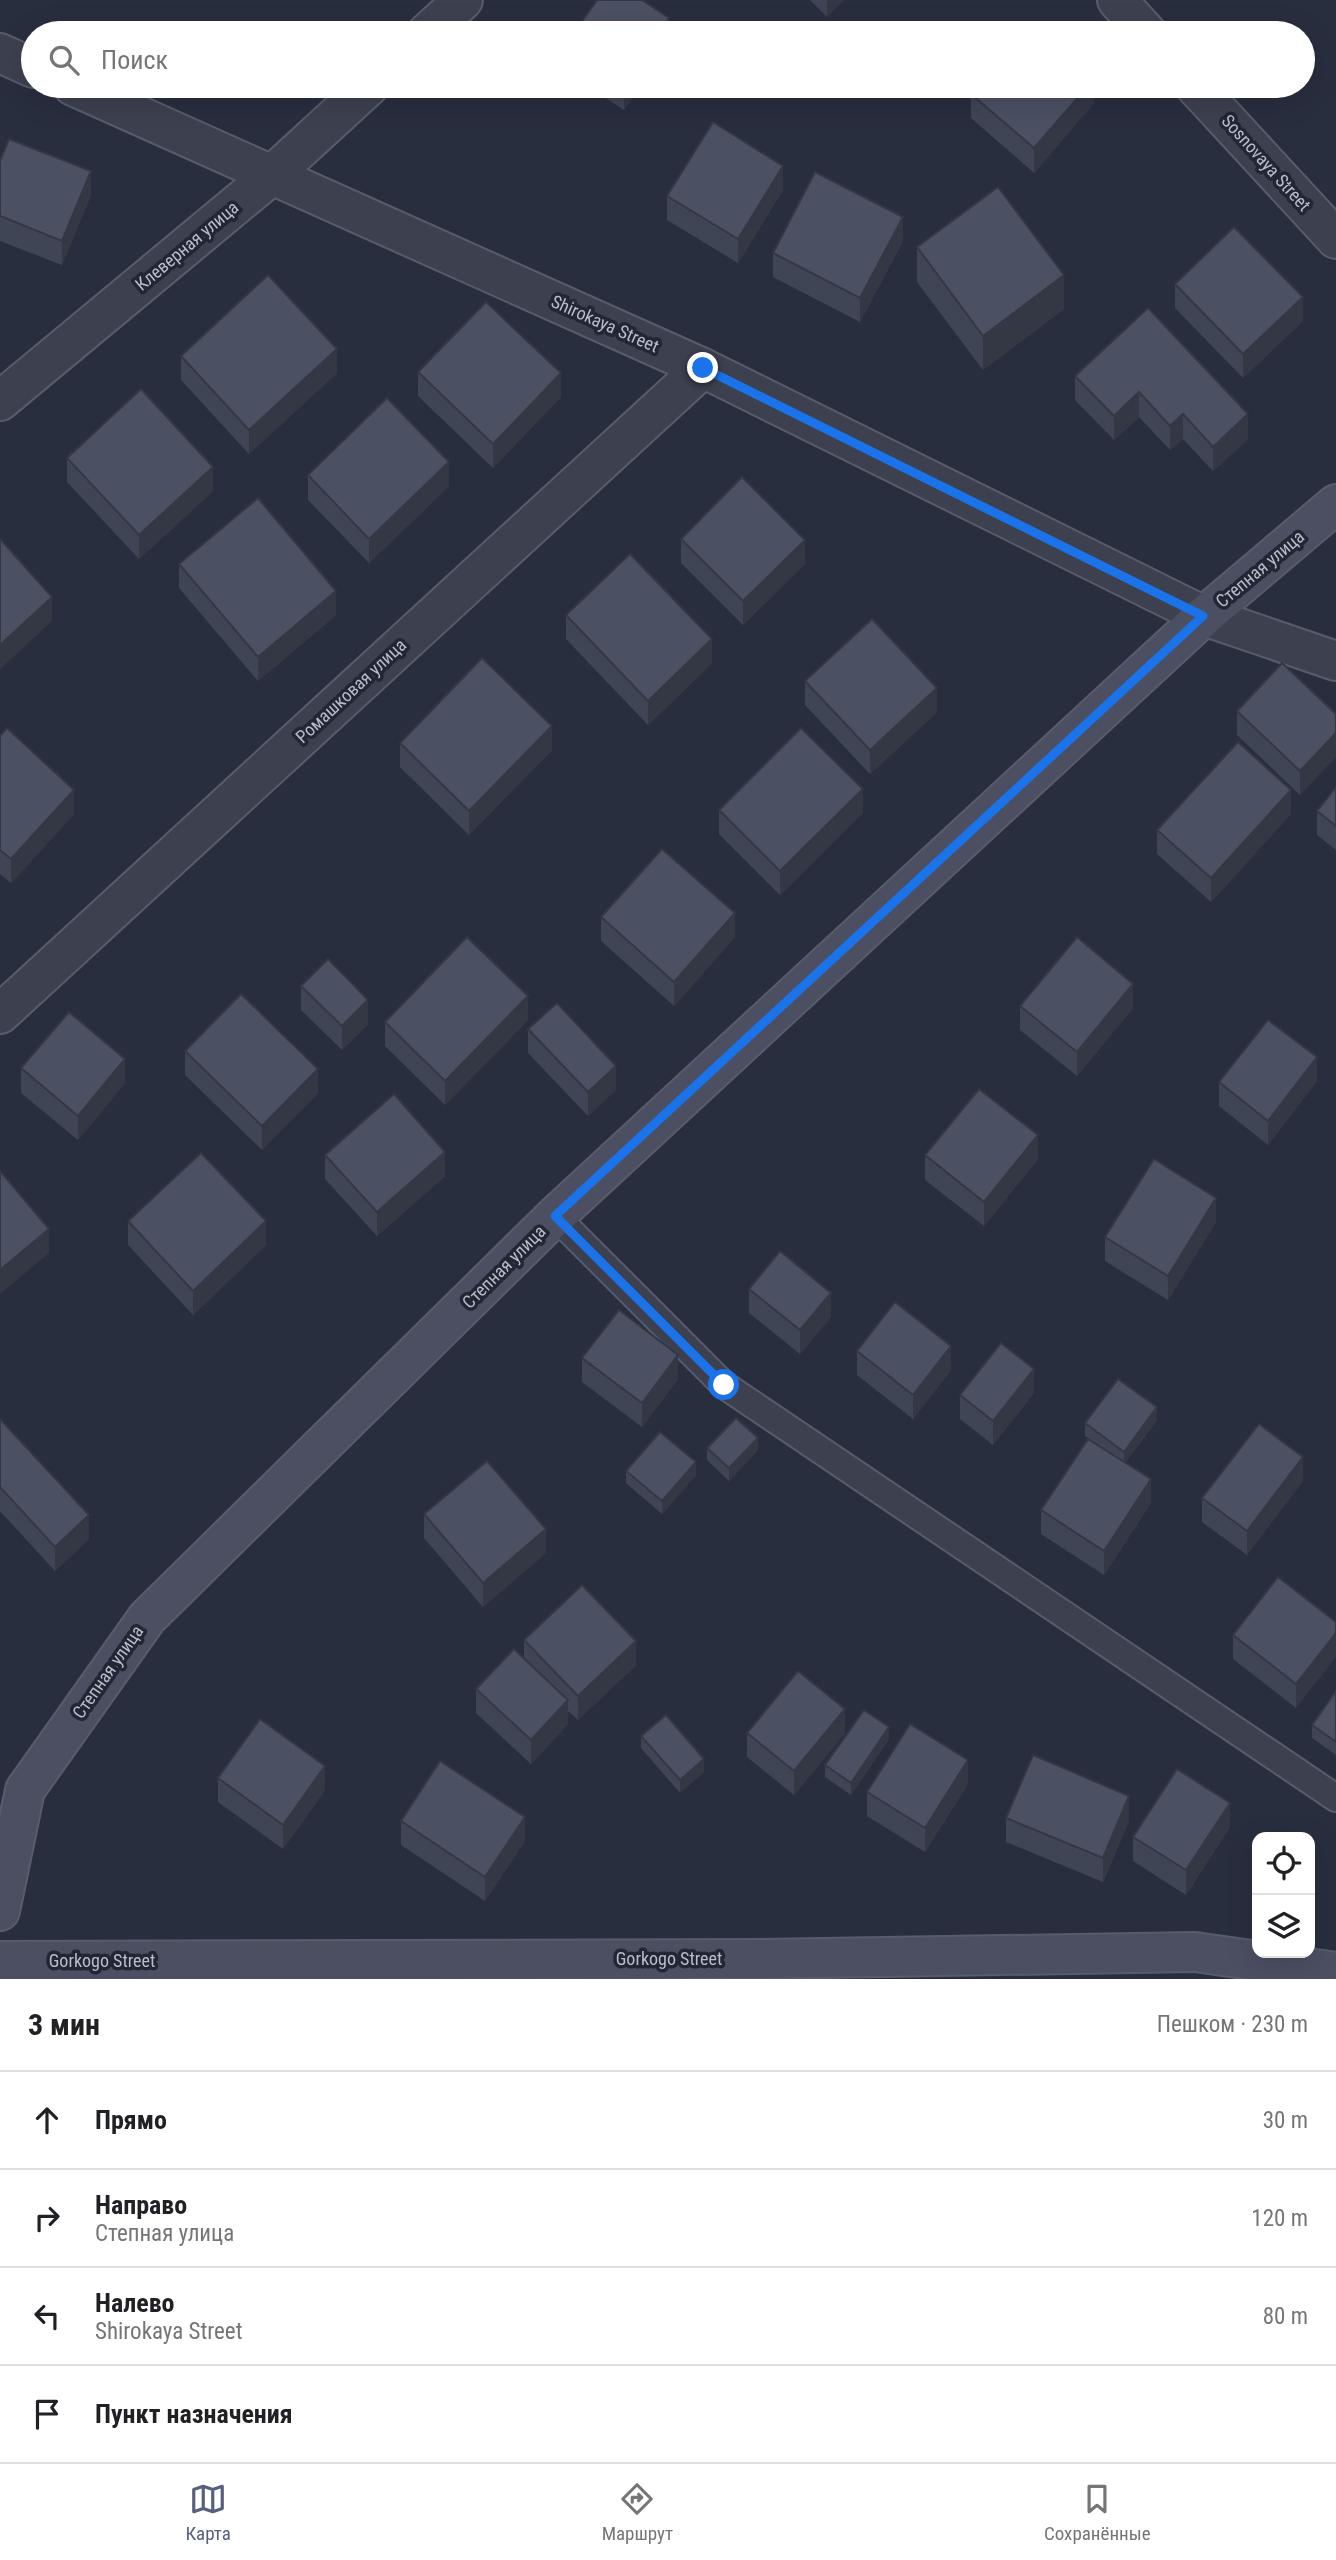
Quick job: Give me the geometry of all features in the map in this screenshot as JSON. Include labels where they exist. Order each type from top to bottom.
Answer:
[{"type":"street","points":[[439,21],[463,0]]},
{"type":"street","points":[[1117,0],[1136,21]]},
{"type":"street","points":[[0,53],[21,63]]},
{"type":"street","name":"Shirokaya Street","points":[[100,98],[703,368],[1203,616],[1336,661]]},
{"type":"street","name":"Клеверная улица","points":[[0,401],[272,175],[356,98]]},
{"type":"street","name":"Sosnovaya Street","points":[[1206,98],[1336,239]]},
{"type":"street","name":"Ромашковая улица","points":[[0,1014],[703,368]]},
{"type":"street","name":"Степная улица","points":[[0,1911],[24,1790],[147,1618],[555,1216],[1203,616],[1336,504]]},
{"type":"street","name":"Gorkogo Street","points":[[0,1961],[755,1969],[1195,1952],[1336,1972]]},
{"type":"lane","points":[[555,1216],[724,1385],[1336,1798]]},
{"type":"building","points":[[597,0],[642,0],[669,18],[667,21],[582,21]]},
{"type":"building","points":[[976,98],[1078,98],[1034,148]]},
{"type":"building","points":[[713,122],[783,166],[738,239],[667,196]]},
{"type":"building","points":[[9,139],[91,171],[62,241],[0,216],[0,161]]},
{"type":"building","points":[[815,172],[903,217],[860,298],[773,253]]},
{"type":"building","points":[[998,187],[1064,275],[983,336],[917,247]]},
{"type":"building","points":[[1234,227],[1303,297],[1243,354],[1175,284]]},
{"type":"building","points":[[268,275],[337,349],[249,430],[181,356]]},
{"type":"building","points":[[486,302],[561,373],[493,444],[418,372]]},
{"type":"building","points":[[1148,308],[1248,414],[1213,447],[1183,414],[1170,426],[1139,392],[1114,416],[1075,376]]},
{"type":"building","points":[[141,389],[213,467],[139,535],[67,458]]},
{"type":"building","points":[[387,398],[449,462],[369,539],[308,475]]},
{"type":"building","points":[[742,477],[805,540],[743,601],[681,539]]},
{"type":"building","points":[[258,498],[336,591],[258,657],[179,564]]},
{"type":"building","points":[[0,539],[52,597],[0,645]]},
{"type":"building","points":[[630,554],[712,639],[648,701],[566,615]]},
{"type":"building","points":[[872,619],[937,688],[870,750],[805,681]]},
{"type":"building","points":[[482,658],[552,726],[469,811],[400,743]]},
{"type":"building","points":[[1282,663],[1336,714],[1336,733],[1300,771],[1237,711]]},
{"type":"building","points":[[7,728],[74,790],[11,859],[0,850],[0,736]]},
{"type":"building","points":[[801,728],[863,789],[780,871],[719,810]]},
{"type":"building","points":[[1238,742],[1291,790],[1211,878],[1157,830]]},
{"type":"building","points":[[1336,787],[1336,826],[1317,811]]},
{"type":"building","points":[[662,849],[735,913],[674,982],[601,917]]},
{"type":"building","points":[[467,937],[528,996],[445,1081],[385,1022]]},
{"type":"building","points":[[1077,937],[1133,984],[1077,1052],[1020,1006]]},
{"type":"building","points":[[328,959],[368,1000],[342,1026],[301,986]]},
{"type":"building","points":[[241,994],[318,1069],[262,1126],[185,1051]]},
{"type":"building","points":[[557,1003],[616,1066],[588,1092],[528,1029]]},
{"type":"building","points":[[69,1012],[125,1059],[78,1116],[21,1068]]},
{"type":"building","points":[[1268,1020],[1317,1057],[1268,1121],[1219,1082]]},
{"type":"building","points":[[979,1089],[1038,1135],[984,1202],[925,1155]]},
{"type":"building","points":[[394,1094],[445,1152],[377,1212],[325,1155]]},
{"type":"building","points":[[201,1153],[266,1221],[193,1291],[128,1221]]},
{"type":"building","points":[[1154,1159],[1216,1198],[1168,1276],[1105,1237]]},
{"type":"building","points":[[0,1171],[49,1229],[0,1270]]},
{"type":"building","points":[[780,1251],[831,1293],[800,1330],[749,1289]]},
{"type":"building","points":[[895,1302],[951,1346],[913,1395],[857,1351]]},
{"type":"building","points":[[619,1310],[678,1355],[642,1403],[582,1358]]},
{"type":"building","points":[[1001,1343],[1034,1369],[993,1421],[960,1395]]},
{"type":"building","points":[[1118,1379],[1157,1407],[1124,1452],[1085,1423]]},
{"type":"building","points":[[736,1418],[758,1438],[729,1468],[707,1448]]},
{"type":"building","points":[[0,1419],[89,1515],[55,1547],[0,1487]]},
{"type":"building","points":[[1259,1424],[1303,1457],[1247,1531],[1202,1498]]},
{"type":"building","points":[[660,1432],[696,1462],[662,1501],[626,1471]]},
{"type":"building","points":[[1088,1439],[1151,1479],[1104,1551],[1041,1510]]},
{"type":"building","points":[[487,1461],[546,1529],[483,1583],[424,1514]]},
{"type":"building","points":[[1278,1577],[1336,1622],[1336,1633],[1296,1684],[1233,1635]]},
{"type":"building","points":[[582,1585],[636,1641],[578,1696],[524,1640]]},
{"type":"building","points":[[514,1649],[568,1700],[531,1740],[476,1689]]},
{"type":"building","points":[[798,1671],[845,1709],[794,1771],[747,1733]]},
{"type":"building","points":[[1336,1691],[1336,1742],[1312,1725]]},
{"type":"building","points":[[864,1710],[889,1727],[851,1783],[825,1765]]},
{"type":"building","points":[[666,1715],[704,1759],[680,1780],[641,1736]]},
{"type":"building","points":[[260,1719],[325,1766],[283,1825],[218,1778]]},
{"type":"building","points":[[910,1724],[968,1760],[925,1828],[867,1792]]},
{"type":"building","points":[[1033,1755],[1129,1796],[1103,1858],[1006,1818]]},
{"type":"building","points":[[440,1761],[525,1817],[485,1877],[401,1821]]},
{"type":"building","points":[[1177,1769],[1230,1803],[1186,1870],[1133,1837]]},
{"type":"route","points":[[703,368],[1203,616],[555,1216],[724,1385]]}]
